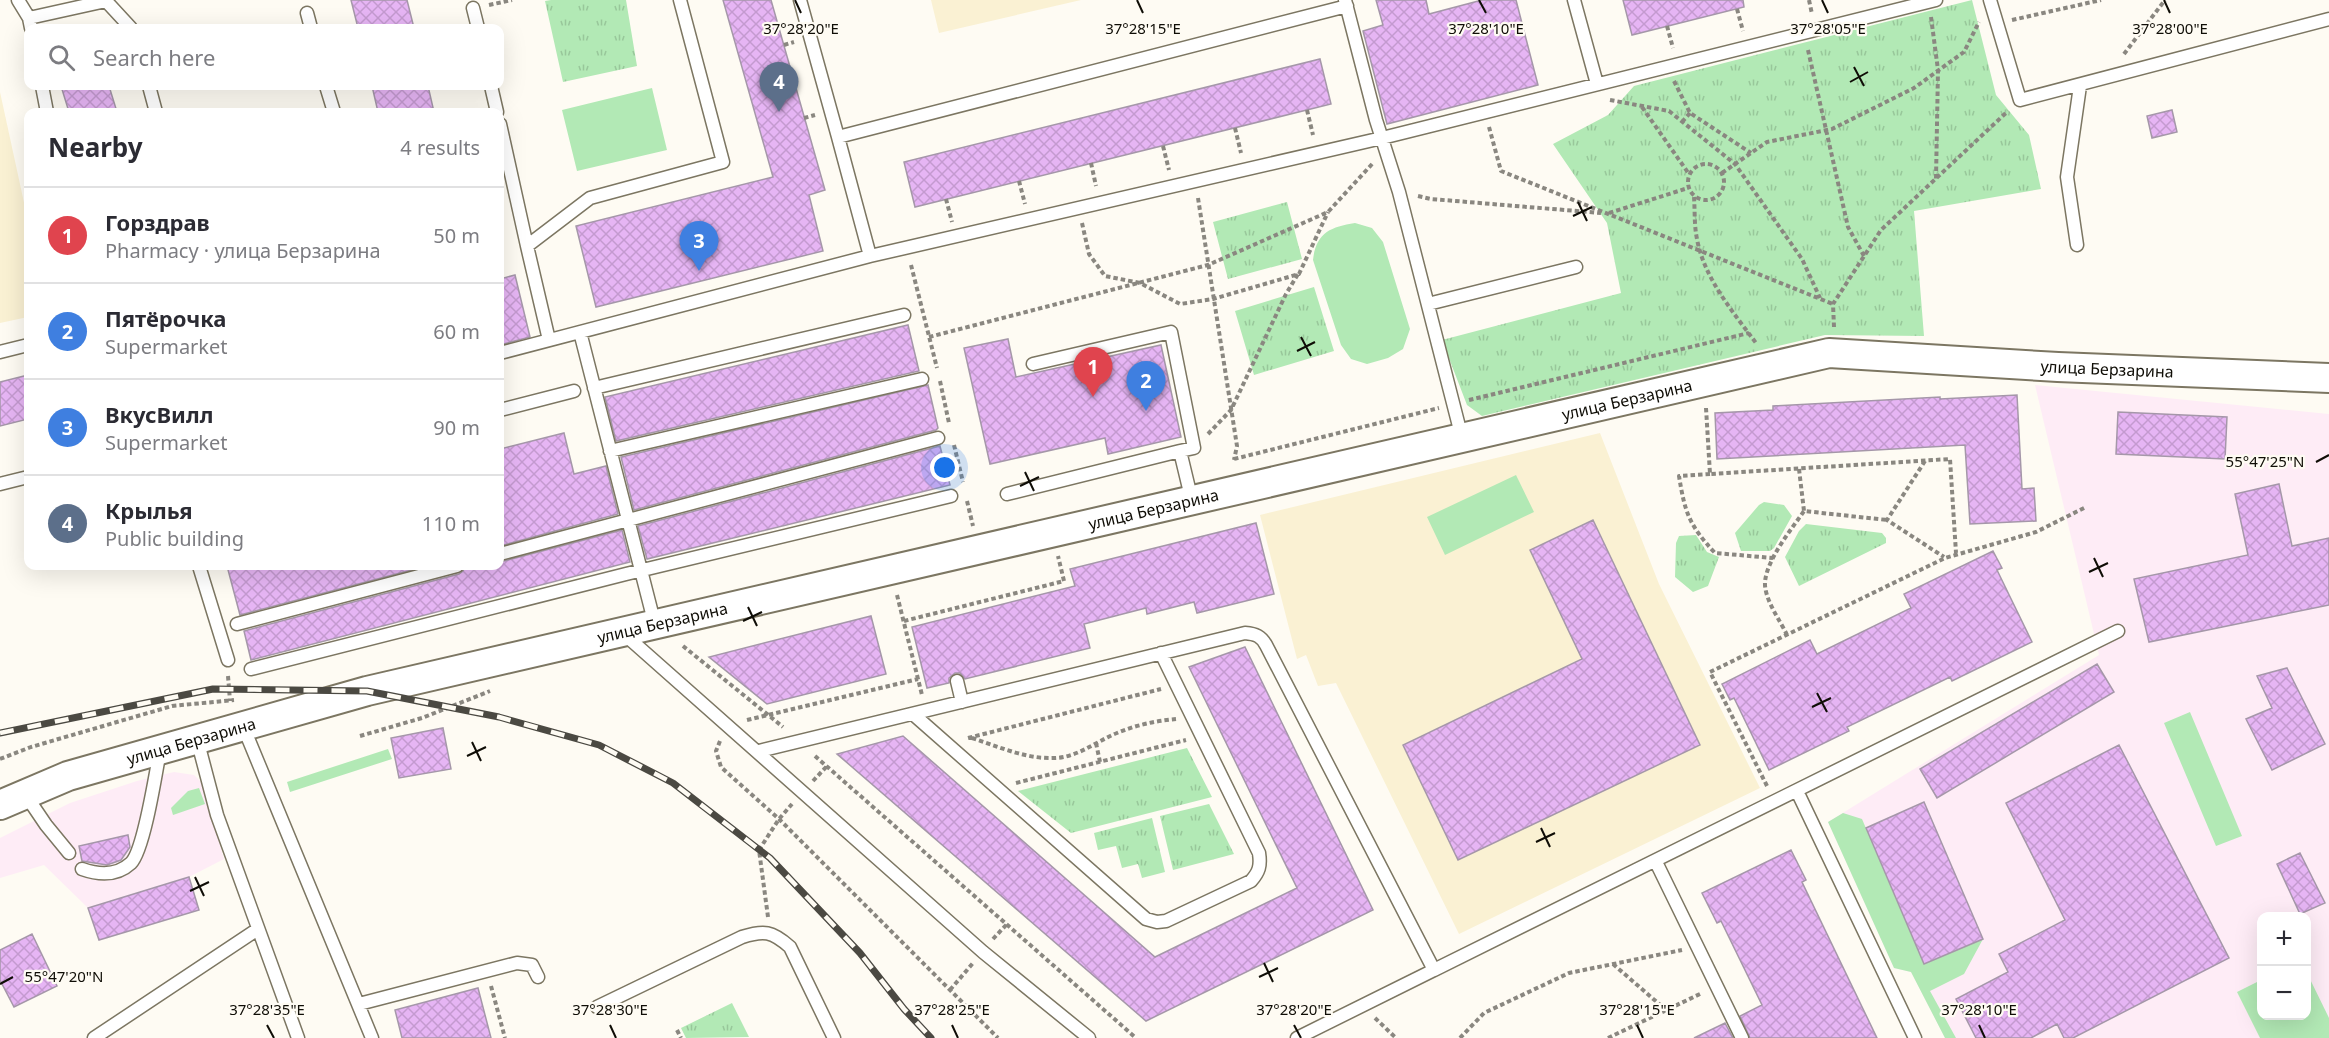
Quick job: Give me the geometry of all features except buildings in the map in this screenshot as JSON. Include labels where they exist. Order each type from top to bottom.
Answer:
[{"type":"street","name":"улица Берзарина","points":[[13,800],[68,776],[197,739],[241,712],[367,692],[1829,353],[2058,367],[2329,378]]},
{"type":"lane","points":[[18,0],[30,23],[107,0],[128,24]]},
{"type":"lane","points":[[527,246],[590,198],[723,162],[680,0]]},
{"type":"lane","points":[[800,0],[870,256]]},
{"type":"lane","points":[[1574,0],[1597,84]]},
{"type":"lane","points":[[1990,0],[2020,100],[2329,19]]},
{"type":"lane","points":[[504,352],[870,256],[1195,181],[1384,144],[1485,112],[1932,1]]},
{"type":"lane","points":[[838,137],[1346,3],[1399,192],[1462,438]]},
{"type":"lane","points":[[473,8],[477,24]]},
{"type":"lane","points":[[307,13],[310,24]]},
{"type":"lane","points":[[2077,245],[2067,177],[2080,86]]},
{"type":"lane","points":[[43,90],[46,108]]},
{"type":"lane","points":[[149,90],[155,108]]},
{"type":"lane","points":[[327,90],[333,108]]},
{"type":"lane","points":[[492,90],[496,108]]},
{"type":"lane","points":[[504,142],[549,340]]},
{"type":"lane","points":[[1428,304],[1576,267]]},
{"type":"lane","points":[[594,388],[904,315]]},
{"type":"lane","points":[[580,332],[655,625]]},
{"type":"lane","points":[[1007,494],[1194,448],[1171,332],[1033,364]]},
{"type":"lane","points":[[0,352],[24,346]]},
{"type":"lane","points":[[610,451],[922,379]]},
{"type":"lane","points":[[504,409],[574,391]]},
{"type":"lane","points":[[504,553],[938,438]]},
{"type":"lane","points":[[1180,451],[1192,501]]},
{"type":"lane","points":[[0,484],[24,478]]},
{"type":"lane","points":[[251,669],[641,570],[951,496]]},
{"type":"lane","points":[[200,570],[228,660]]},
{"type":"lane","points":[[237,624],[442,570]]},
{"type":"lane","points":[[1297,1038],[2118,631]]},
{"type":"lane","points":[[622,633],[759,751],[983,952],[1089,1038]]},
{"type":"lane","points":[[759,751],[1245,633],[1255,634],[1262,638],[1434,970]]},
{"type":"lane","points":[[913,714],[1146,919],[1157,922],[1166,921],[1251,881],[1258,873],[1261,864],[1259,853],[1161,653]]},
{"type":"lane","points":[[957,681],[962,702]]},
{"type":"lane","points":[[241,712],[372,1038]]},
{"type":"lane","points":[[197,739],[217,815],[298,1038]]},
{"type":"lane","points":[[82,869],[99,874],[117,872],[132,862],[144,831],[160,749]]},
{"type":"lane","points":[[1797,791],[1915,1038]]},
{"type":"lane","points":[[13,800],[46,825],[69,853]]},
{"type":"lane","points":[[1656,862],[1742,1038]]},
{"type":"lane","points":[[94,1038],[258,929]]},
{"type":"lane","points":[[597,1007],[742,937],[757,932],[770,933],[779,937],[790,947],[834,1038]]},
{"type":"lane","points":[[359,1004],[517,963],[527,963],[535,968],[538,977]]},
{"type":"path","points":[[1997,24],[2102,0]]},
{"type":"path","points":[[2105,79],[2165,0]]},
{"type":"path","points":[[1932,1],[1938,70],[1936,179]]},
{"type":"path","points":[[1722,174],[1767,142],[1832,129],[1914,88],[1964,52],[1981,16]]},
{"type":"path","points":[[1805,33],[1848,227],[1864,256]]},
{"type":"path","points":[[1668,67],[1690,113],[1751,153]]},
{"type":"path","points":[[1597,84],[1610,101],[1669,111],[1735,164],[1802,260],[1820,299]]},
{"type":"path","points":[[1823,330],[1835,327],[1833,304],[1881,230],[2020,100]]},
{"type":"path","points":[[1641,106],[1689,174],[1688,188],[1694,197],[1697,238],[1715,286],[1756,344],[1766,341]]},
{"type":"path","points":[[1307,110],[1313,135]]},
{"type":"path","points":[[1485,112],[1501,171],[1833,304]]},
{"type":"path","points":[[1682,122],[1690,113]]},
{"type":"path","points":[[1235,128],[1241,153]]},
{"type":"path","points":[[1303,138],[1324,133]]},
{"type":"path","points":[[1194,448],[1231,410],[1328,212],[1384,144]]},
{"type":"path","points":[[1163,146],[1169,170]]},
{"type":"path","points":[[1231,155],[1251,151]]},
{"type":"path","points":[[1091,163],[1097,188]]},
{"type":"path","points":[[1159,173],[1193,164],[1237,446],[1232,468]]},
{"type":"path","points":[[1689,174],[1699,165],[1712,165],[1722,174],[1724,186],[1718,197],[1706,201],[1694,197]]},
{"type":"path","points":[[1019,181],[1025,205]]},
{"type":"path","points":[[1107,185],[1074,193],[1089,254],[1105,276],[1140,283],[1180,304],[1213,299],[1299,274]]},
{"type":"path","points":[[1399,192],[1431,199],[1607,213],[1688,188]]},
{"type":"path","points":[[946,199],[952,223]]},
{"type":"path","points":[[1014,208],[1035,203]]},
{"type":"path","points":[[929,337],[1208,265],[1328,212]]},
{"type":"path","points":[[941,225],[962,220]]},
{"type":"path","points":[[906,249],[950,428]]},
{"type":"path","points":[[1234,459],[1749,333]]},
{"type":"path","points":[[1705,382],[1710,474]]},
{"type":"path","points":[[953,440],[964,486]]},
{"type":"path","points":[[1773,558],[1714,553],[1695,531],[1684,508],[1679,476],[1950,459],[1956,553]]},
{"type":"path","points":[[1887,520],[1925,460]]},
{"type":"path","points":[[1787,635],[1768,596],[1765,582],[1773,558],[1804,511],[1799,469]]},
{"type":"path","points":[[966,497],[978,550]]},
{"type":"path","points":[[1775,801],[1710,672],[1956,553],[2036,532],[2086,507]]},
{"type":"path","points":[[1804,511],[1887,520],[1945,558]]},
{"type":"path","points":[[904,621],[1064,581],[1058,555]]},
{"type":"path","points":[[897,594],[926,711]]},
{"type":"path","points":[[683,646],[768,714],[1136,1038]]},
{"type":"path","points":[[228,660],[230,701],[241,712]]},
{"type":"path","points":[[918,679],[727,724],[716,751],[721,768],[779,819],[998,1038]]},
{"type":"path","points":[[947,744],[1177,685]]},
{"type":"path","points":[[0,759],[30,747],[172,706],[230,701]]},
{"type":"path","points":[[971,738],[1039,758],[1068,757],[1118,732],[1142,724],[1193,719]]},
{"type":"path","points":[[997,788],[1202,736]]},
{"type":"path","points":[[1096,743],[1100,762]]},
{"type":"path","points":[[770,933],[759,850],[779,819]]},
{"type":"path","points":[[1460,1038],[1484,1013],[1569,973],[1697,946]]},
{"type":"path","points":[[1613,964],[1666,1010]]},
{"type":"path","points":[[487,971],[505,1038]]},
{"type":"path","points":[[1608,1038],[1716,986]]},
{"type":"path","points":[[1361,1006],[1396,1038]]},
{"type":"path","points":[[677,1030],[681,1038]]},
{"type":"shaded area","points":[[931,0],[1081,0],[939,33]]},
{"type":"shaded area","points":[[0,92],[24,203],[24,318],[0,323]]},
{"type":"shaded area","points":[[2035,385],[2329,414],[2329,1038],[1945,1038],[1911,972],[1894,968],[1828,822],[2099,655]]},
{"type":"shaded area","points":[[1600,433],[1659,584],[1760,788],[1459,934],[1336,683],[1318,686],[1306,655],[1297,659],[1260,515]]},
{"type":"shaded area","points":[[174,772],[194,775],[202,783],[224,859],[189,877],[88,908],[44,865],[0,878],[0,838],[70,803],[137,781]]},
{"type":"green space","points":[[626,0],[637,66],[563,82],[545,1]]},
{"type":"green space","points":[[1972,0],[1996,95],[2029,135],[2041,189],[1914,211],[1924,336],[1825,335],[1482,416],[1467,405],[1442,340],[1621,293],[1607,223],[1553,144],[1608,115],[1634,86]]},
{"type":"green space","points":[[652,88],[667,150],[577,171],[562,110]]},
{"type":"green space","points":[[1287,202],[1302,259],[1228,279],[1213,222]]},
{"type":"green space","points":[[1355,223],[1372,228],[1383,242],[1410,329],[1403,349],[1388,358],[1367,364],[1351,359],[1341,345],[1313,260],[1317,243],[1321,237],[1332,229]]},
{"type":"green space","points":[[1314,287],[1334,351],[1254,375],[1235,311]]},
{"type":"green space","points":[[1516,475],[1534,512],[1445,555],[1427,517]]},
{"type":"green space","points":[[1764,502],[1784,505],[1792,516],[1770,551],[1741,551],[1735,533]]},
{"type":"green space","points":[[1806,524],[1882,533],[1886,538],[1886,543],[1799,586],[1785,557],[1799,531]]},
{"type":"green space","points":[[1696,535],[1707,552],[1719,557],[1708,586],[1693,592],[1675,577],[1676,543],[1679,536]]},
{"type":"green space","points":[[2190,712],[2242,836],[2216,846],[2164,723]]},
{"type":"green space","points":[[1187,748],[1212,797],[1071,833],[1018,791]]},
{"type":"green space","points":[[388,749],[392,759],[290,792],[287,782]]},
{"type":"green space","points":[[199,788],[205,804],[173,815],[171,808],[188,791]]},
{"type":"green space","points":[[1209,804],[1234,854],[1173,870],[1160,816]]},
{"type":"green space","points":[[1843,813],[1862,819],[1924,964],[1983,939],[1964,974],[1930,991],[1956,1038],[1945,1038],[1911,972],[1894,968],[1828,822]]},
{"type":"green space","points":[[1152,818],[1165,872],[1142,878],[1138,864],[1122,868],[1116,846],[1098,850],[1094,833]]},
{"type":"green space","points":[[2311,981],[2329,1018],[2329,1038],[2260,1038],[2237,992],[2257,982],[2257,1020],[2311,1020]]},
{"type":"green space","points":[[732,1003],[749,1037],[686,1038],[681,1028]]},
{"type":"railway","points":[[0,733],[213,689],[367,691],[499,717],[599,745],[673,783],[770,858],[860,953],[904,1009],[931,1038]]},
{"type":"place","name":"Крылья","points":[[779,112]]},
{"type":"place","name":"ВкусВилл","points":[[699,271]]},
{"type":"place","name":"Горздрав","points":[[1093,397]]},
{"type":"place","name":"Пятёрочка","points":[[1146,411]]}]
